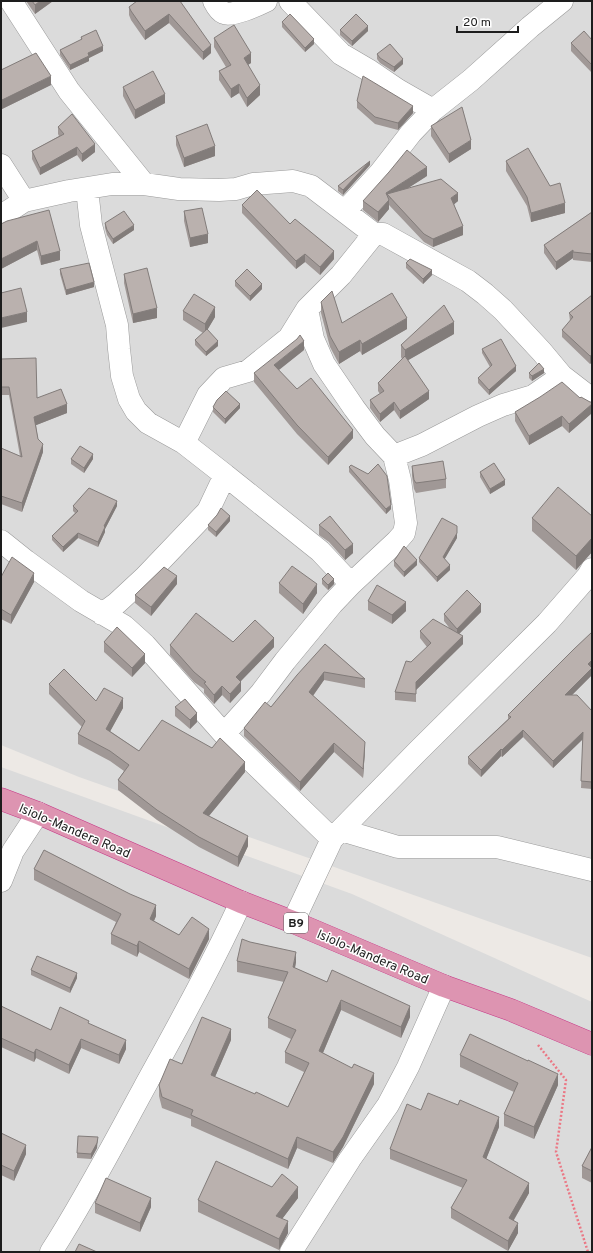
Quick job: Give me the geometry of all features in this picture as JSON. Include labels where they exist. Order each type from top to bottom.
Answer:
[{"type":"highway","name":"Isiolo-Mandera Road","points":[[1,799],[38,813],[242,902],[444,986],[511,1010],[592,1044]]},
{"type":"street","points":[[11,1],[69,91],[144,184]]},
{"type":"street","points":[[214,1],[220,10],[224,13],[230,14],[266,1]]},
{"type":"street","points":[[290,1],[341,54],[370,70],[398,90],[433,110]]},
{"type":"street","points":[[345,211],[380,173],[411,133],[433,110],[472,80],[524,32],[562,1]]},
{"type":"street","points":[[1,165],[24,201]]},
{"type":"street","points":[[1,216],[24,201],[69,191],[112,184],[144,184],[179,189],[219,190],[236,189],[253,184],[293,181],[311,186],[374,234],[383,234],[468,281],[503,310],[562,376],[592,399]]},
{"type":"street","points":[[87,189],[91,225],[117,325],[118,349],[122,376],[129,399],[136,411],[148,423],[184,443],[320,551],[351,584]]},
{"type":"street","points":[[184,443],[208,395],[224,378],[248,371],[289,338],[307,309],[341,275],[374,234]]},
{"type":"street","points":[[224,734],[261,693],[310,630],[351,584],[398,541],[404,532],[406,524],[400,480],[394,456],[375,436],[324,364],[313,339],[307,309]]},
{"type":"street","points":[[394,456],[422,445],[478,416],[503,405],[533,396],[562,376]]},
{"type":"street","points":[[102,614],[145,578],[208,511],[225,475]]},
{"type":"street","points":[[3,549],[26,561],[81,601],[124,626],[145,645],[224,734],[336,834],[398,847],[497,847],[592,870]]},
{"type":"street","points":[[293,922],[336,834],[418,750],[547,623],[588,576],[592,569]]},
{"type":"street","points":[[1,882],[13,851],[38,813]]},
{"type":"street","points":[[51,1252],[68,1226],[110,1151],[184,1015],[242,902]]},
{"type":"street","points":[[291,1252],[350,1159],[388,1105],[408,1067],[444,986]]},
{"type":"path","points":[[534,1039],[566,1080],[556,1152],[588,1252]]},
{"type":"shaded area","points":[[1,1],[592,1],[592,958],[79,777],[1,745]]},
{"type":"shaded area","points":[[1,767],[352,894],[592,1002],[592,1252],[1,1252]]},
{"type":"building","points":[[32,1],[40,1],[35,5]]},
{"type":"building","points":[[137,1],[180,1],[211,45],[203,52],[169,14],[145,31],[129,7]]},
{"type":"building","points":[[290,14],[314,39],[305,48],[282,22]]},
{"type":"building","points":[[356,14],[368,26],[352,41],[340,30]]},
{"type":"building","points":[[234,25],[251,53],[244,58],[260,85],[247,98],[239,84],[231,89],[219,71],[231,65],[214,38]]},
{"type":"building","points":[[96,30],[103,46],[88,53],[89,56],[70,65],[60,50]]},
{"type":"building","points":[[584,31],[592,40],[592,65],[571,43]]},
{"type":"building","points":[[390,44],[403,59],[394,67],[380,58],[377,54]]},
{"type":"building","points":[[36,53],[51,76],[2,100],[1,70]]},
{"type":"building","points":[[153,71],[165,94],[135,110],[123,87]]},
{"type":"building","points":[[363,76],[413,106],[398,123],[375,117],[357,101]]},
{"type":"building","points":[[462,107],[471,140],[449,154],[431,126]]},
{"type":"building","points":[[72,114],[95,144],[82,154],[77,147],[40,168],[32,151],[64,134],[58,127]]},
{"type":"building","points":[[207,124],[215,146],[184,158],[176,136]]},
{"type":"building","points":[[528,148],[550,186],[560,183],[565,203],[531,213],[527,197],[506,161]]},
{"type":"building","points":[[407,150],[427,167],[386,193],[389,200],[378,212],[363,201]]},
{"type":"building","points":[[370,161],[343,190],[338,186]]},
{"type":"building","points":[[441,179],[458,193],[451,198],[463,226],[433,239],[424,234],[387,194]]},
{"type":"building","points":[[257,190],[290,224],[295,219],[334,251],[320,267],[305,254],[296,261],[242,205]]},
{"type":"building","points":[[202,208],[208,234],[190,238],[184,211]]},
{"type":"building","points":[[49,210],[60,251],[41,256],[37,241],[1,259],[1,224]]},
{"type":"building","points":[[124,211],[134,225],[113,239],[107,230],[105,223]]},
{"type":"building","points":[[592,212],[592,254],[573,252],[573,250],[556,262],[544,245]]},
{"type":"building","points":[[410,259],[432,270],[423,279],[406,263]]},
{"type":"building","points":[[89,263],[94,282],[66,290],[60,269]]},
{"type":"building","points":[[147,268],[157,308],[133,314],[124,274]]},
{"type":"building","points":[[247,269],[262,284],[250,296],[235,281]]},
{"type":"building","points":[[21,288],[27,312],[1,318],[1,293]]},
{"type":"building","points":[[332,291],[342,323],[392,293],[407,318],[362,344],[360,340],[339,352],[330,336],[321,302]]},
{"type":"building","points":[[194,294],[215,307],[205,324],[183,311]]},
{"type":"building","points":[[592,295],[592,355],[590,356],[562,330],[573,317],[569,313]]},
{"type":"building","points":[[444,305],[454,322],[405,350],[401,345]]},
{"type":"building","points":[[207,329],[218,341],[206,352],[195,340]]},
{"type":"building","points":[[300,335],[304,341],[274,365],[297,389],[311,378],[353,430],[328,457],[297,425],[254,373]]},
{"type":"building","points":[[501,339],[516,366],[489,390],[478,378],[492,365],[482,349]]},
{"type":"building","points":[[405,356],[429,391],[400,411],[394,402],[380,414],[370,400],[384,391],[378,383]]},
{"type":"building","points":[[36,358],[37,398],[61,389],[67,404],[34,417],[38,439],[43,444],[22,503],[1,496],[1,448],[22,457],[9,387],[1,387],[1,359]]},
{"type":"building","points":[[539,363],[544,369],[532,376],[529,373]]},
{"type":"building","points":[[562,382],[580,398],[581,397],[592,402],[592,404],[569,424],[562,416],[529,436],[515,412]]},
{"type":"building","points":[[226,391],[240,404],[225,419],[213,407],[217,400]]},
{"type":"building","points":[[80,446],[93,454],[84,468],[71,459]]},
{"type":"building","points":[[443,461],[446,479],[416,483],[414,480],[412,466]]},
{"type":"building","points":[[494,463],[505,480],[490,489],[480,472]]},
{"type":"building","points":[[378,464],[387,476],[391,505],[386,509],[349,467],[351,465],[368,474]]},
{"type":"building","points":[[558,487],[592,516],[592,538],[576,556],[532,518]]},
{"type":"building","points":[[89,488],[117,501],[104,526],[105,527],[98,542],[78,533],[63,547],[52,536],[78,511],[73,506]]},
{"type":"building","points":[[221,508],[230,516],[216,532],[208,525]]},
{"type":"building","points":[[330,516],[353,544],[345,550],[319,525]]},
{"type":"building","points":[[442,518],[457,526],[457,533],[443,557],[450,565],[437,577],[419,558]]},
{"type":"building","points":[[404,546],[417,560],[404,572],[394,561]]},
{"type":"building","points":[[12,557],[34,573],[11,615],[1,609],[1,577]]},
{"type":"building","points":[[292,566],[317,584],[303,604],[279,583]]},
{"type":"building","points":[[164,567],[177,576],[151,607],[135,595]]},
{"type":"building","points":[[328,573],[334,579],[328,585],[322,579]]},
{"type":"building","points":[[377,585],[406,602],[392,615],[368,601]]},
{"type":"building","points":[[467,590],[481,604],[457,629],[444,614]]},
{"type":"building","points":[[196,613],[233,642],[255,620],[274,638],[236,677],[241,682],[230,694],[222,686],[214,695],[204,683],[206,682],[194,672],[170,645]]},
{"type":"building","points":[[433,619],[463,636],[416,682],[416,694],[395,692],[406,661],[411,662],[431,643],[420,631]]},
{"type":"building","points":[[117,627],[145,654],[132,668],[104,642]]},
{"type":"building","points":[[592,632],[592,660],[588,664],[592,668],[565,695],[577,695],[592,711],[592,782],[581,781],[583,732],[553,761],[523,730],[502,750],[501,749],[481,770],[468,757],[511,717],[508,715]]},
{"type":"building","points":[[325,644],[365,679],[324,672],[309,692],[365,742],[363,769],[334,743],[300,782],[244,728],[265,702],[271,707]]},
{"type":"building","points":[[64,669],[96,701],[104,688],[123,698],[106,729],[139,751],[162,720],[212,748],[220,738],[245,762],[203,813],[248,836],[238,857],[199,837],[157,810],[118,780],[129,765],[110,751],[78,734],[85,721],[49,684]]},
{"type":"building","points":[[185,699],[197,713],[190,720],[175,707]]},
{"type":"building","points":[[44,850],[130,894],[156,905],[150,919],[179,935],[192,917],[209,929],[189,969],[139,941],[137,946],[111,934],[121,914],[34,869]]},
{"type":"building","points":[[242,939],[296,952],[293,967],[327,982],[332,970],[410,1006],[401,1027],[341,1000],[319,1051],[352,1068],[354,1064],[374,1073],[343,1137],[333,1152],[297,1137],[288,1159],[191,1115],[193,1110],[162,1097],[159,1085],[170,1059],[182,1064],[202,1017],[231,1029],[211,1075],[255,1094],[256,1092],[288,1107],[309,1063],[285,1052],[296,1030],[268,1018],[288,972],[237,961]]},
{"type":"building","points":[[37,956],[77,973],[70,988],[31,970]]},
{"type":"building","points":[[1,1006],[51,1030],[60,1007],[89,1021],[88,1023],[126,1040],[119,1055],[81,1039],[69,1065],[36,1049],[34,1053],[1,1038]]},
{"type":"building","points":[[470,1034],[558,1074],[534,1127],[504,1114],[518,1083],[460,1055]]},
{"type":"building","points":[[428,1093],[458,1105],[460,1100],[499,1117],[483,1157],[529,1183],[509,1218],[518,1223],[508,1241],[451,1208],[467,1180],[390,1149],[407,1104],[421,1110]]},
{"type":"building","points":[[1,1133],[26,1145],[14,1171],[1,1165]]},
{"type":"building","points":[[78,1136],[98,1137],[97,1143],[91,1154],[77,1153]]},
{"type":"building","points":[[592,1147],[592,1171],[582,1166]]},
{"type":"building","points":[[216,1161],[272,1187],[282,1174],[298,1187],[276,1216],[288,1221],[279,1239],[198,1200]]},
{"type":"building","points":[[106,1178],[151,1198],[140,1223],[95,1203]]},
{"type":"building","points":[[79,1244],[97,1252],[75,1252]]}]
